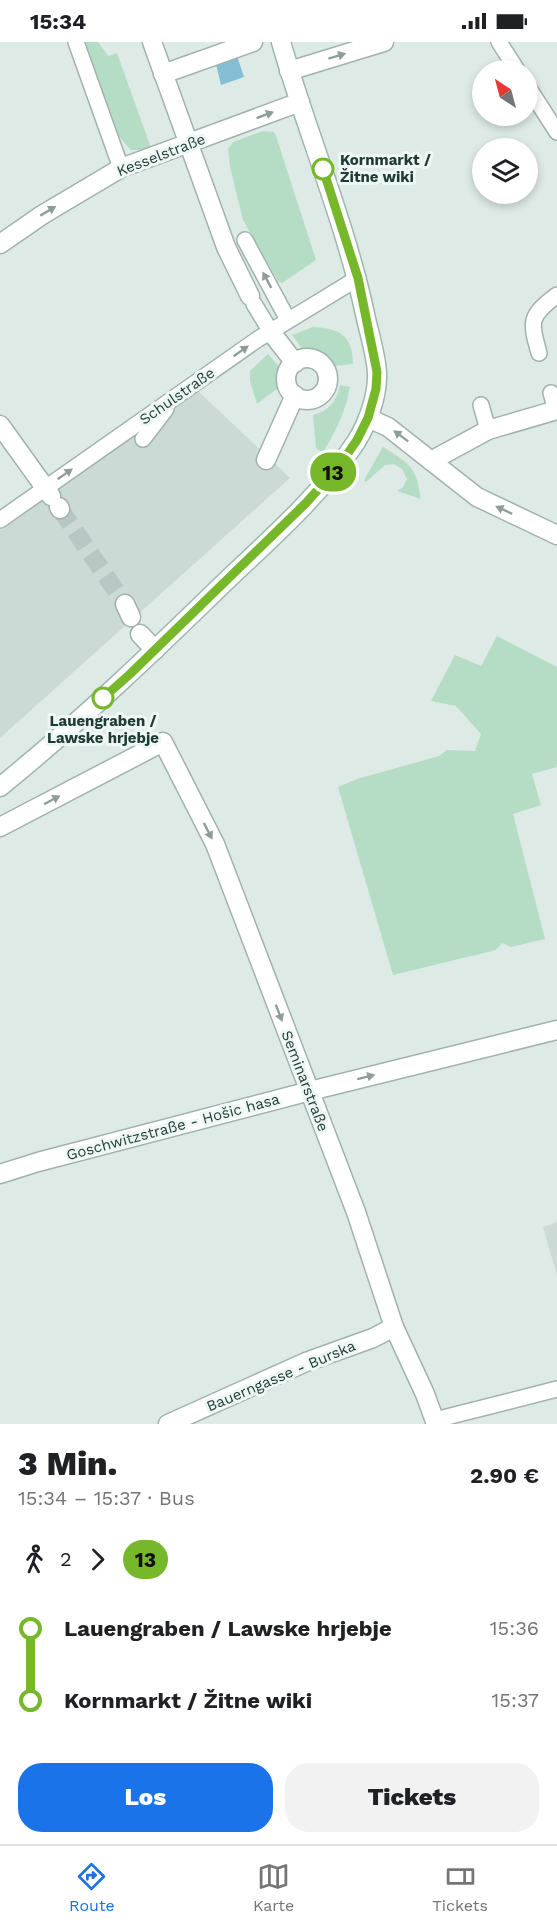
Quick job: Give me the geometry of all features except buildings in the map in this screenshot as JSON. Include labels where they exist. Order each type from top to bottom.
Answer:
[{"type":"street","points":[[152,42],[226,247],[252,300]]},
{"type":"street","points":[[163,74],[253,42]]},
{"type":"street","points":[[0,787],[49,747],[129,675],[306,503],[339,466],[357,440],[368,418],[376,389],[377,372],[358,278],[281,42]]},
{"type":"street","points":[[290,71],[384,42]]},
{"type":"street","name":"Kesselstraße","points":[[0,244],[42,215],[121,168],[300,102]]},
{"type":"street","points":[[271,332],[295,363]]},
{"type":"street","points":[[301,359],[315,359],[326,369],[328,382],[321,394],[315,398],[301,399],[294,395],[287,385],[287,379],[290,367],[295,363],[301,359]]},
{"type":"street","points":[[266,460],[294,395]]},
{"type":"street","points":[[431,461],[488,430],[555,404]]},
{"type":"street","points":[[368,418],[388,427],[477,497],[557,535]]},
{"type":"street","points":[[0,425],[54,500]]},
{"type":"street","points":[[140,634],[155,650]]},
{"type":"street","name":"Seminarstraße","points":[[0,828],[163,742],[215,844],[356,1212],[394,1327],[436,1422]]},
{"type":"street","name":"Goschwitzstraße - Hošic hasa","points":[[0,1174],[310,1091],[557,1030]]},
{"type":"street","name":"Bauerngasse - Burska","points":[[168,1424],[306,1362],[372,1338],[394,1327]]},
{"type":"lane","points":[[76,42],[121,168]]},
{"type":"lane","points":[[499,42],[511,60]]},
{"type":"lane","points":[[538,103],[557,132]]},
{"type":"lane","points":[[245,240],[288,320]]},
{"type":"lane","name":"Schulstraße","points":[[0,520],[54,500],[175,397],[288,320],[358,278]]},
{"type":"lane","points":[[539,353],[532,327],[535,316],[544,304],[557,294]]},
{"type":"lane","points":[[252,300],[271,332]]},
{"type":"lane","points":[[143,439],[175,397]]},
{"type":"lane","points":[[481,405],[488,430]]},
{"type":"lane","points":[[436,1422],[557,1389]]},
{"type":"shaded area","points":[[198,391],[290,478],[0,738],[0,530]]},
{"type":"shaded area","points":[[557,1222],[557,1276],[543,1227]]},
{"type":"green space","points":[[83,42],[98,42],[108,56],[117,53],[151,148],[131,150],[117,134]]},
{"type":"green space","points":[[263,131],[274,132],[276,136],[316,260],[282,283],[278,281],[243,220],[230,167],[228,149],[233,142]]},
{"type":"green space","points":[[313,327],[331,329],[343,335],[351,347],[353,364],[334,366],[323,357],[306,354],[292,335]]},
{"type":"green space","points":[[268,354],[282,370],[278,388],[257,404],[250,381],[250,371]]},
{"type":"green space","points":[[340,385],[350,387],[346,404],[323,453],[316,448],[313,415],[324,411],[331,404],[337,396]]},
{"type":"green space","points":[[383,447],[410,467],[417,479],[421,499],[397,491],[403,487],[407,479],[402,469],[394,464],[385,465],[366,482],[364,480]]},
{"type":"green space","points":[[497,636],[557,667],[557,767],[532,774],[541,805],[513,814],[545,939],[511,947],[502,943],[496,950],[393,975],[338,787],[357,779],[439,756],[447,750],[475,751],[481,734],[456,706],[431,701],[455,655],[481,666]]},
{"type":"water","points":[[236,53],[244,77],[221,85],[215,60]]},
{"type":"tunnel","points":[[60,509],[125,604]]},
{"type":"bus line","name":"13","points":[[103,698],[306,503],[339,466],[357,440],[368,418],[376,389],[377,372],[358,278],[323,169]]},
{"type":"place","name":"Kornmarkt / Žitne wiki","points":[[323,169]]},
{"type":"place","name":"Lauengraben / Lawske hrjebje","points":[[103,698]]}]
